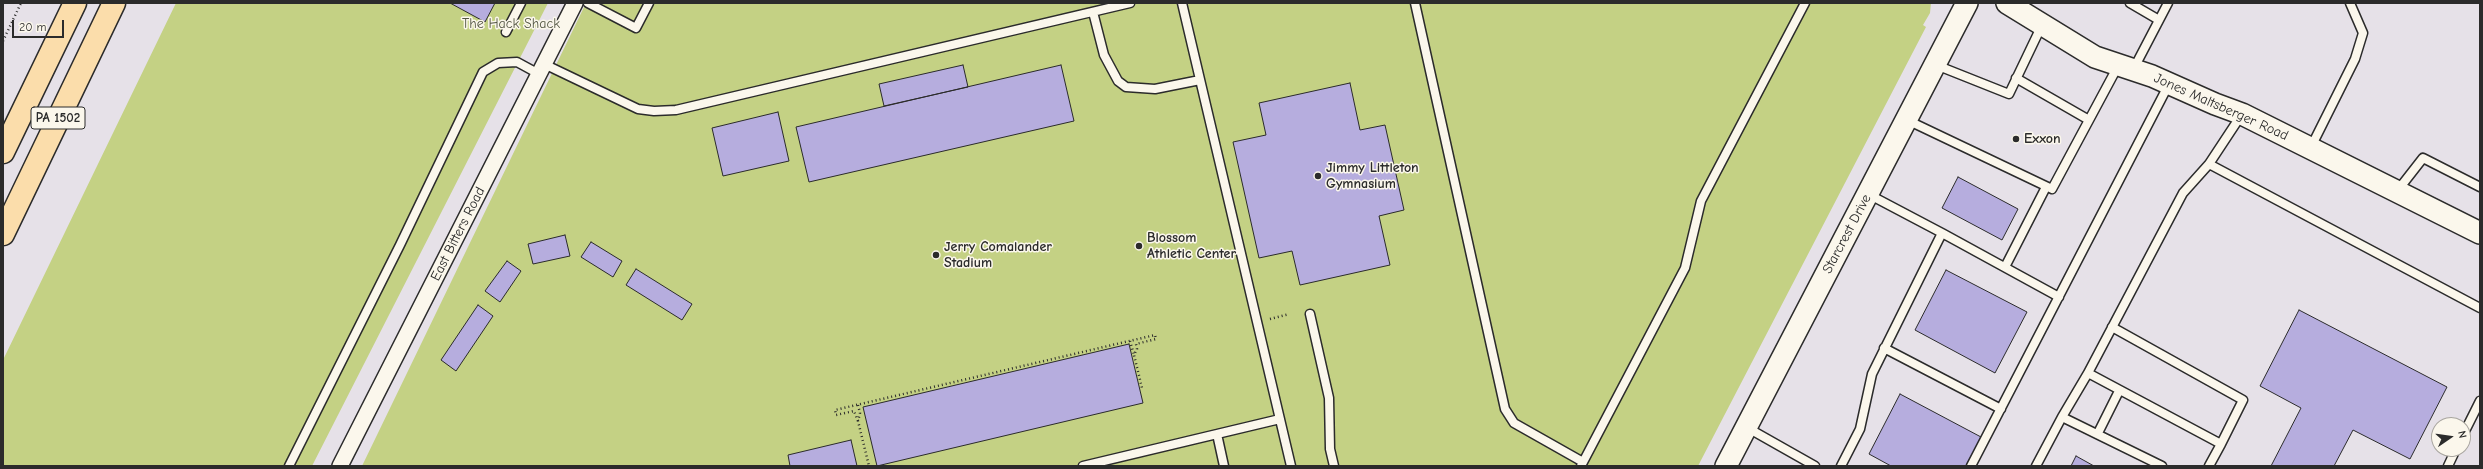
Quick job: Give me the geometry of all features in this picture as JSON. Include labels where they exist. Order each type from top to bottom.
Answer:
[{"type":"highway","name":"PA 1502","points":[[3,152],[75,3]]},
{"type":"highway","name":"PA 1502","points":[[3,234],[114,3]]},
{"type":"main road","name":"Starcrest Drive","points":[[1726,466],[1967,3]]},
{"type":"main road","name":"Jones Maltsberger Road","points":[[2007,3],[2095,57],[2169,84],[2242,114],[2480,233]]},
{"type":"street","name":"East Bitters Road","points":[[340,466],[575,3]]},
{"type":"lane","points":[[506,32],[521,3]]},
{"type":"lane","points":[[588,3],[636,28],[648,3]]},
{"type":"lane","points":[[289,466],[400,245],[484,72],[498,63],[517,62],[541,69],[638,109],[654,112],[676,110],[1130,3]]},
{"type":"lane","points":[[1182,3],[1291,466]]},
{"type":"lane","points":[[1415,3],[1505,409],[1514,423],[1582,464],[1685,268],[1701,201],[1805,3]]},
{"type":"lane","points":[[2130,3],[2159,20]]},
{"type":"lane","points":[[1906,120],[2052,190],[2089,120],[2159,20],[2168,3]]},
{"type":"lane","points":[[2311,148],[2355,59],[2363,33],[2350,3]]},
{"type":"lane","points":[[1093,12],[1104,55],[1118,81],[1126,87],[1154,89],[1200,80]]},
{"type":"lane","points":[[1935,65],[2009,94],[2042,25]]},
{"type":"lane","points":[[2016,78],[2089,120]]},
{"type":"lane","points":[[1971,466],[2169,84]]},
{"type":"lane","points":[[2036,466],[2062,417],[2088,373],[2183,193],[2209,164],[2242,114]]},
{"type":"lane","points":[[2397,191],[2423,158],[2480,187]]},
{"type":"lane","points":[[2209,164],[2480,308]]},
{"type":"lane","points":[[2005,267],[2046,187]]},
{"type":"lane","points":[[1868,194],[1942,232],[2059,297]]},
{"type":"lane","points":[[1841,466],[1860,429],[1872,374],[1942,232]]},
{"type":"lane","points":[[1310,314],[1329,398],[1330,449],[1334,466]]},
{"type":"lane","points":[[2112,327],[2243,400],[2209,466]]},
{"type":"lane","points":[[1884,348],[2001,409]]},
{"type":"lane","points":[[2088,373],[2119,391],[2221,444]]},
{"type":"lane","points":[[2098,433],[2119,391]]},
{"type":"lane","points":[[2471,419],[2480,401]]},
{"type":"lane","points":[[2062,417],[2098,433],[2162,466]]},
{"type":"lane","points":[[1083,466],[1280,419]]},
{"type":"lane","points":[[1746,427],[1815,466]]},
{"type":"lane","points":[[1217,434],[1224,466]]},
{"type":"path","points":[[3,41],[22,3]]},
{"type":"path","points":[[1270,319],[1289,314]]},
{"type":"path","points":[[869,466],[858,421],[854,411],[836,415],[835,410],[1155,335],[1156,339],[1136,344],[1137,349],[1134,355]]},
{"type":"path","points":[[1130,341],[1142,388]]},
{"type":"path","points":[[858,405],[858,421]]},
{"type":"green space","name":"The Hack Shack","points":[[176,3],[548,3],[312,466],[3,466],[3,360]]},
{"type":"green space","name":"Blossom Athletic Center","points":[[586,3],[1931,3],[1930,13],[1923,25],[1926,27],[1698,466],[362,466]]},
{"type":"building","points":[[450,3],[495,3],[485,22]]},
{"type":"building","points":[[963,65],[968,87],[884,106],[879,84]]},
{"type":"building","points":[[1061,65],[1074,121],[809,182],[796,127]]},
{"type":"building","name":"Jimmy Littleton Gymnasium","points":[[1350,83],[1360,130],[1385,125],[1404,210],[1379,216],[1390,265],[1300,285],[1292,251],[1259,258],[1233,142],[1266,135],[1259,103]]},
{"type":"building","points":[[778,112],[789,161],[723,176],[712,128]]},
{"type":"building","points":[[1958,177],[2018,209],[2002,240],[1942,208]]},
{"type":"building","points":[[565,235],[570,256],[533,264],[528,244]]},
{"type":"building","points":[[591,242],[622,261],[613,277],[581,257]]},
{"type":"building","points":[[507,261],[521,271],[500,302],[485,291]]},
{"type":"building","points":[[636,269],[692,304],[682,320],[626,285]]},
{"type":"building","points":[[1946,270],[2027,312],[1995,373],[1915,330]]},
{"type":"building","points":[[478,305],[493,316],[456,371],[441,360]]},
{"type":"building","points":[[2299,310],[2447,387],[2410,459],[2353,430],[2334,466],[2271,466],[2301,408],[2260,386]]},
{"type":"building","points":[[1129,344],[1143,403],[877,466],[863,407]]},
{"type":"building","points":[[1900,394],[1981,437],[1966,466],[1891,466],[1869,454]]},
{"type":"building","points":[[851,440],[857,466],[790,466],[788,455]]},
{"type":"building","points":[[2076,456],[2094,466],[2071,466]]},
{"type":"place","name":"Exxon","points":[[2016,139]]},
{"type":"place","name":"Jimmy Littleton Gymnasium","points":[[1318,176]]},
{"type":"place","name":"Blossom Athletic Center","points":[[1139,246]]},
{"type":"place","name":"Jerry Comalander Stadium","points":[[936,255]]}]
